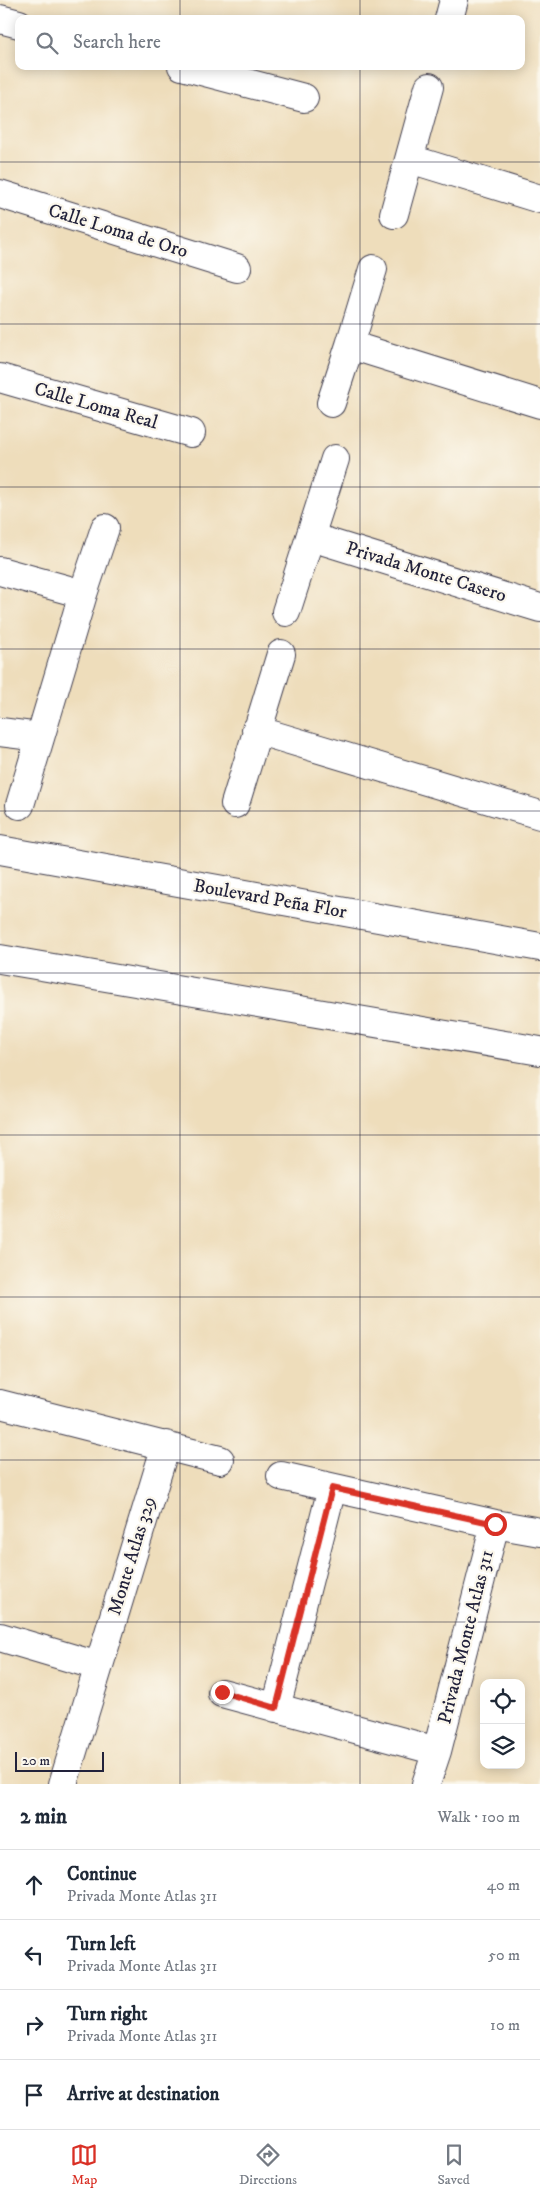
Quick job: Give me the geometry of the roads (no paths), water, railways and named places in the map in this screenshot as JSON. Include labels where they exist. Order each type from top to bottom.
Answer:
[{"type":"street","points":[[449,15],[454,0]]},
{"type":"street","points":[[0,19],[15,23]]},
{"type":"street","points":[[197,70],[304,98]]},
{"type":"street","points":[[394,214],[429,88]]},
{"type":"street","points":[[410,159],[540,199]]},
{"type":"street","name":"Calle Loma de Oro","points":[[0,194],[237,268]]},
{"type":"street","points":[[330,403],[373,269]]},
{"type":"street","points":[[350,345],[540,404]]},
{"type":"street","name":"Calle Loma Real","points":[[0,378],[191,433]]},
{"type":"street","points":[[286,612],[335,459]]},
{"type":"street","points":[[20,805],[83,594],[105,528]]},
{"type":"street","name":"Privada Monte Casero","points":[[311,537],[540,608]]},
{"type":"street","points":[[0,571],[83,594]]},
{"type":"street","points":[[234,804],[281,654]]},
{"type":"street","points":[[256,730],[540,815]]},
{"type":"street","points":[[0,732],[40,737]]},
{"type":"street","name":"Boulevard Peña Flor","points":[[0,850],[540,947]]},
{"type":"street","points":[[0,959],[540,1051]]},
{"type":"street","points":[[0,1404],[220,1460]]},
{"type":"street","name":"Monte Atlas 329","points":[[62,1784],[166,1445]]},
{"type":"street","name":"Privada Monte Atlas 311","points":[[281,1476],[495,1524],[540,1532]]},
{"type":"street","points":[[276,1708],[332,1488]]},
{"type":"street","name":"Privada Monte Atlas 311","points":[[426,1784],[437,1751],[495,1524]]},
{"type":"street","points":[[0,1637],[98,1666]]},
{"type":"street","name":"Privada Monte Atlas 311","points":[[222,1692],[437,1751]]}]
